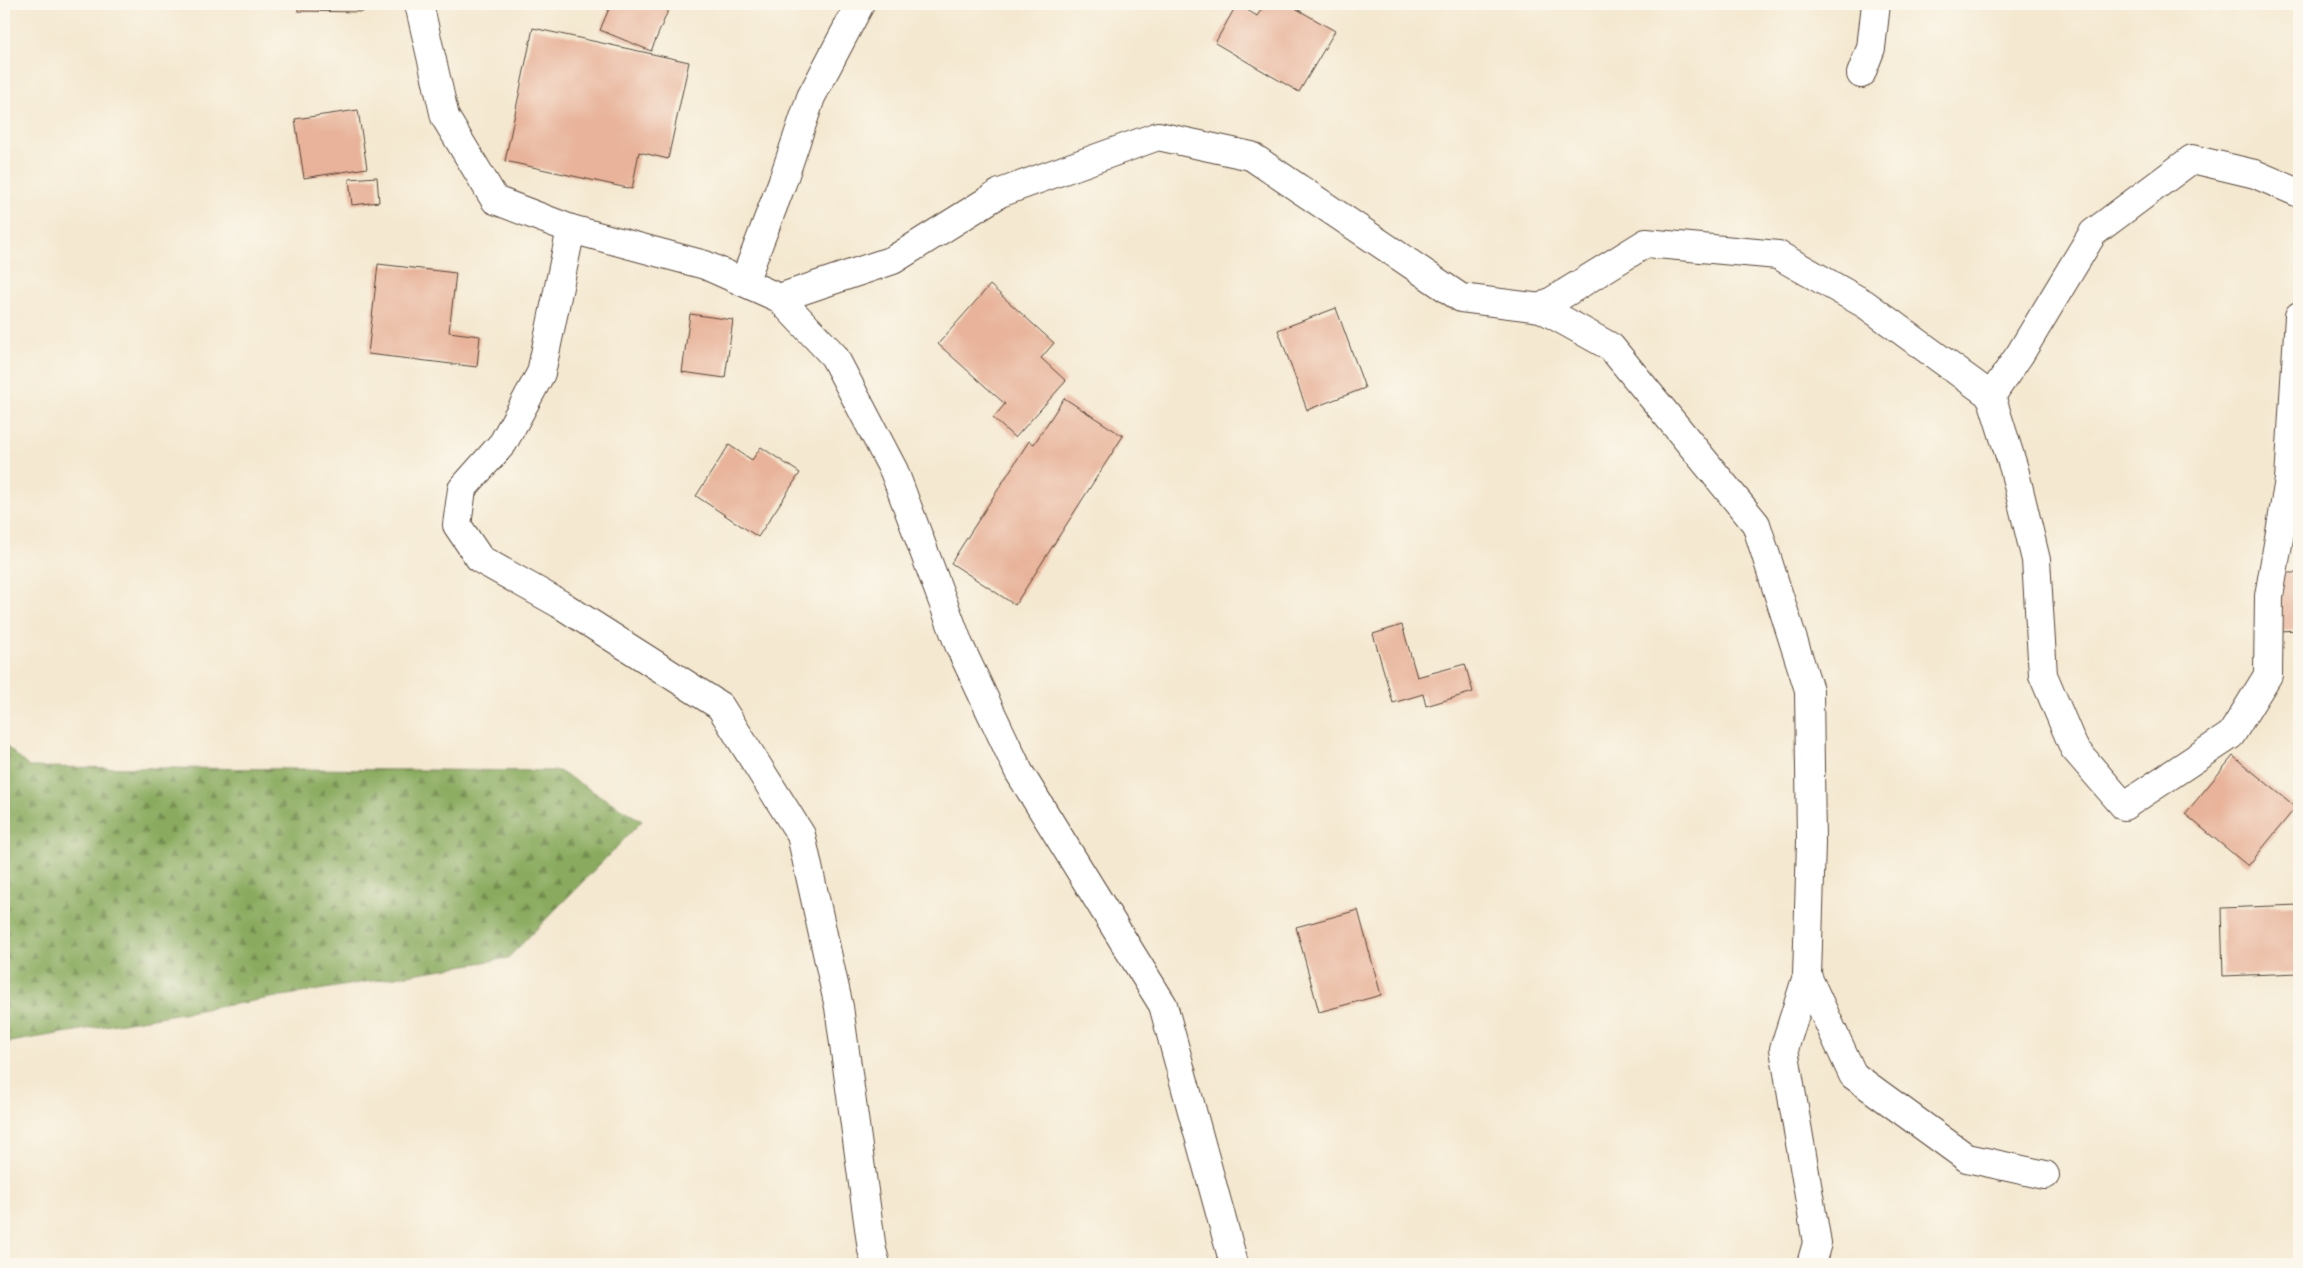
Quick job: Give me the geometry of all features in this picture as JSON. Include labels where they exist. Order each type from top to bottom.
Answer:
[{"type":"street","points":[[419,4],[445,116],[494,200],[571,229],[705,265],[779,298],[834,356],[894,471],[959,645],[1019,772],[1163,1005],[1234,1264]]},
{"type":"street","points":[[744,282],[782,183],[811,97],[860,4]]},
{"type":"street","points":[[1861,74],[1871,48],[1876,4]]},
{"type":"street","points":[[779,298],[893,260],[1000,193],[1158,136],[1251,156],[1461,298],[1541,308],[1610,346],[1756,524],[1810,690],[1811,842],[1807,976],[1784,1049],[1816,1243],[1811,1264]]},
{"type":"street","points":[[1992,396],[2020,354],[2093,233],[2192,159],[2255,174],[2299,193]]},
{"type":"street","points":[[571,229],[541,373],[503,443],[462,489],[457,524],[480,559],[560,604],[720,706],[801,835],[839,1007],[872,1250],[876,1264]]},
{"type":"street","points":[[1541,308],[1646,243],[1778,255],[1865,304],[1992,396],[2014,469],[2036,560],[2043,675],[2074,748],[2124,806],[2231,735],[2268,675],[2269,596],[2289,480],[2299,316]]},
{"type":"street","points":[[1807,976],[1853,1074],[1967,1158],[2045,1175]]},
{"type":"green space","points":[[4,744],[29,767],[559,771],[642,821],[508,958],[4,1043]]},
{"type":"building","points":[[298,4],[363,4],[363,12],[298,11]]},
{"type":"building","points":[[611,4],[665,4],[670,6],[651,51],[600,30]]},
{"type":"building","points":[[1237,4],[1257,16],[1265,4],[1288,4],[1335,31],[1299,92],[1215,43]]},
{"type":"building","points":[[533,28],[689,62],[668,159],[639,152],[632,189],[505,161]]},
{"type":"building","points":[[358,110],[367,168],[304,178],[295,119]]},
{"type":"building","points":[[377,177],[379,202],[352,205],[349,179]]},
{"type":"building","points":[[378,264],[456,273],[449,332],[480,336],[477,367],[368,354]]},
{"type":"building","points":[[990,285],[1054,343],[1041,358],[1066,381],[1015,438],[993,418],[1005,404],[938,344]]},
{"type":"building","points":[[1336,308],[1365,388],[1307,410],[1278,330]]},
{"type":"building","points":[[690,314],[733,320],[725,378],[682,372]]},
{"type":"building","points":[[1064,398],[1123,436],[1015,605],[951,563],[1029,441],[1034,444]]},
{"type":"building","points":[[729,445],[752,460],[761,447],[800,473],[758,537],[696,496]]},
{"type":"building","points":[[2294,521],[2299,521],[2299,546],[2295,546]]},
{"type":"building","points":[[2278,573],[2299,573],[2299,630],[2279,631]]},
{"type":"building","points":[[1402,625],[1417,677],[1465,664],[1473,692],[1426,706],[1423,694],[1393,703],[1373,634]]},
{"type":"building","points":[[2233,756],[2296,807],[2248,866],[2185,814]]},
{"type":"building","points":[[2299,905],[2299,973],[2223,976],[2221,908]]},
{"type":"building","points":[[1358,910],[1381,995],[1319,1012],[1296,927]]}]
